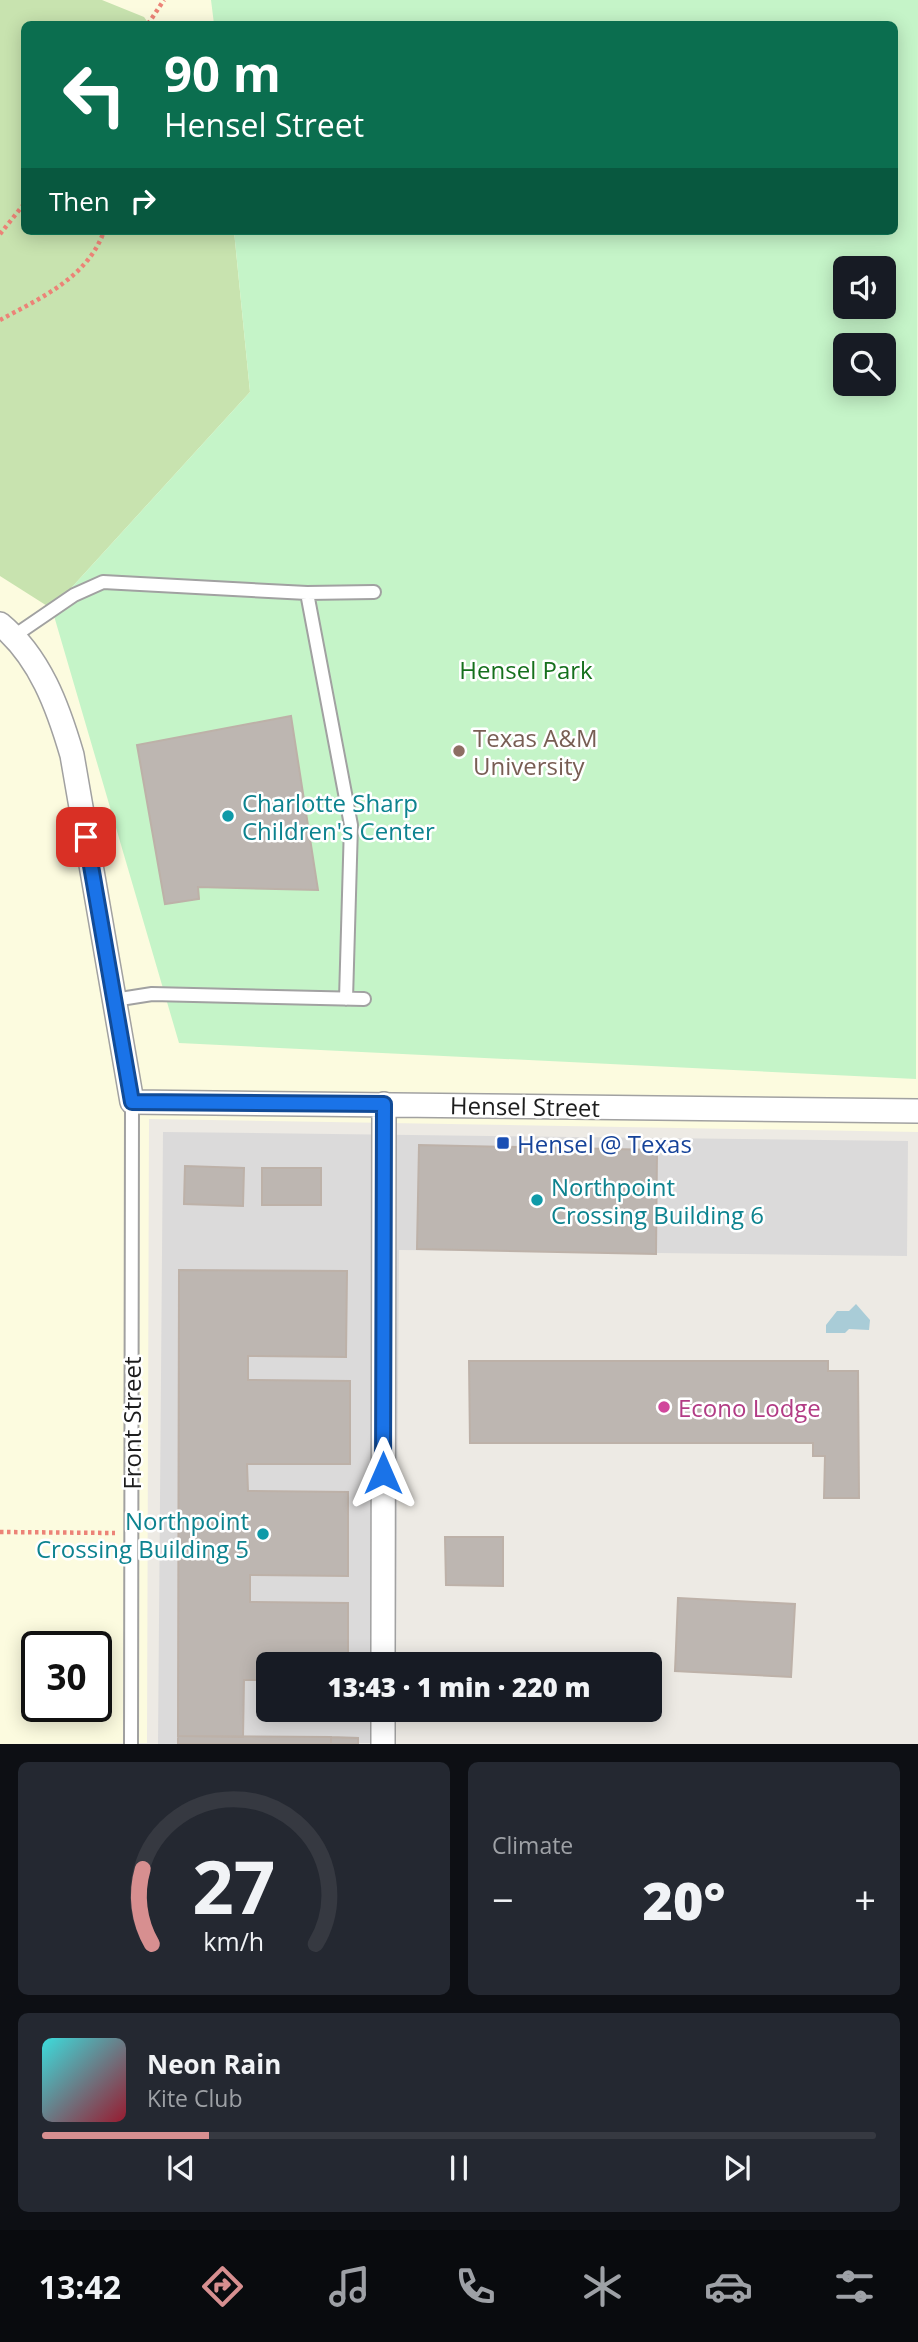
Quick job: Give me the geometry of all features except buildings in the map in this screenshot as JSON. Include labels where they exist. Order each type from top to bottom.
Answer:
[{"type":"street","points":[[7,630],[44,678],[72,755],[132,1102]]},
{"type":"street","name":"Hensel Street","points":[[132,1102],[918,1111]]},
{"type":"street","points":[[383,1652],[384,1104]]},
{"type":"street","points":[[383,1722],[383,1744]]},
{"type":"lane","points":[[7,630],[103,582],[307,593],[374,592]]},
{"type":"lane","points":[[307,593],[352,825],[346,999]]},
{"type":"lane","points":[[114,1000],[152,994],[364,999]]},
{"type":"lane","name":"Front Street","points":[[131,1744],[132,1102]]},
{"type":"path","points":[[150,21],[164,0]]},
{"type":"path","points":[[0,234],[21,208]]},
{"type":"path","points":[[0,320],[62,286],[98,249],[103,235]]},
{"type":"path","points":[[0,1532],[131,1534]]},
{"type":"shaded area","name":"Hensel Park","points":[[0,0],[918,0],[918,1132],[149,1119],[147,1743],[0,1744]]},
{"type":"shaded area","points":[[163,1132],[908,1141],[907,1256],[399,1250],[396,1652],[256,1652],[256,1722],[396,1722],[395,1743],[158,1744]]},
{"type":"green space","points":[[0,0],[102,0],[144,17],[147,21],[21,21],[21,235],[234,235],[250,392],[52,609],[0,576]]},
{"type":"green space","name":"Hensel Park","points":[[211,0],[918,0],[916,1079],[179,1043],[52,609],[250,392],[234,235],[898,235],[898,21],[214,21]]},
{"type":"water","points":[[856,1304],[870,1320],[869,1330],[849,1329],[845,1333],[826,1333],[826,1325],[837,1311],[849,1311]]},
{"type":"place","name":"Texas A&M University","points":[[459,751]]},
{"type":"place","name":"Charlotte Sharp Children's Center","points":[[228,816]]},
{"type":"place","name":"Hensel @ Texas","points":[[503,1143]]},
{"type":"place","name":"Northpoint Crossing Building 6","points":[[537,1200]]},
{"type":"place","name":"Econo Lodge","points":[[664,1407]]},
{"type":"place","name":"Northpoint Crossing Building 5","points":[[263,1534]]},
{"type":"route","points":[[86,837],[132,1102],[384,1104],[383,1473]]}]
